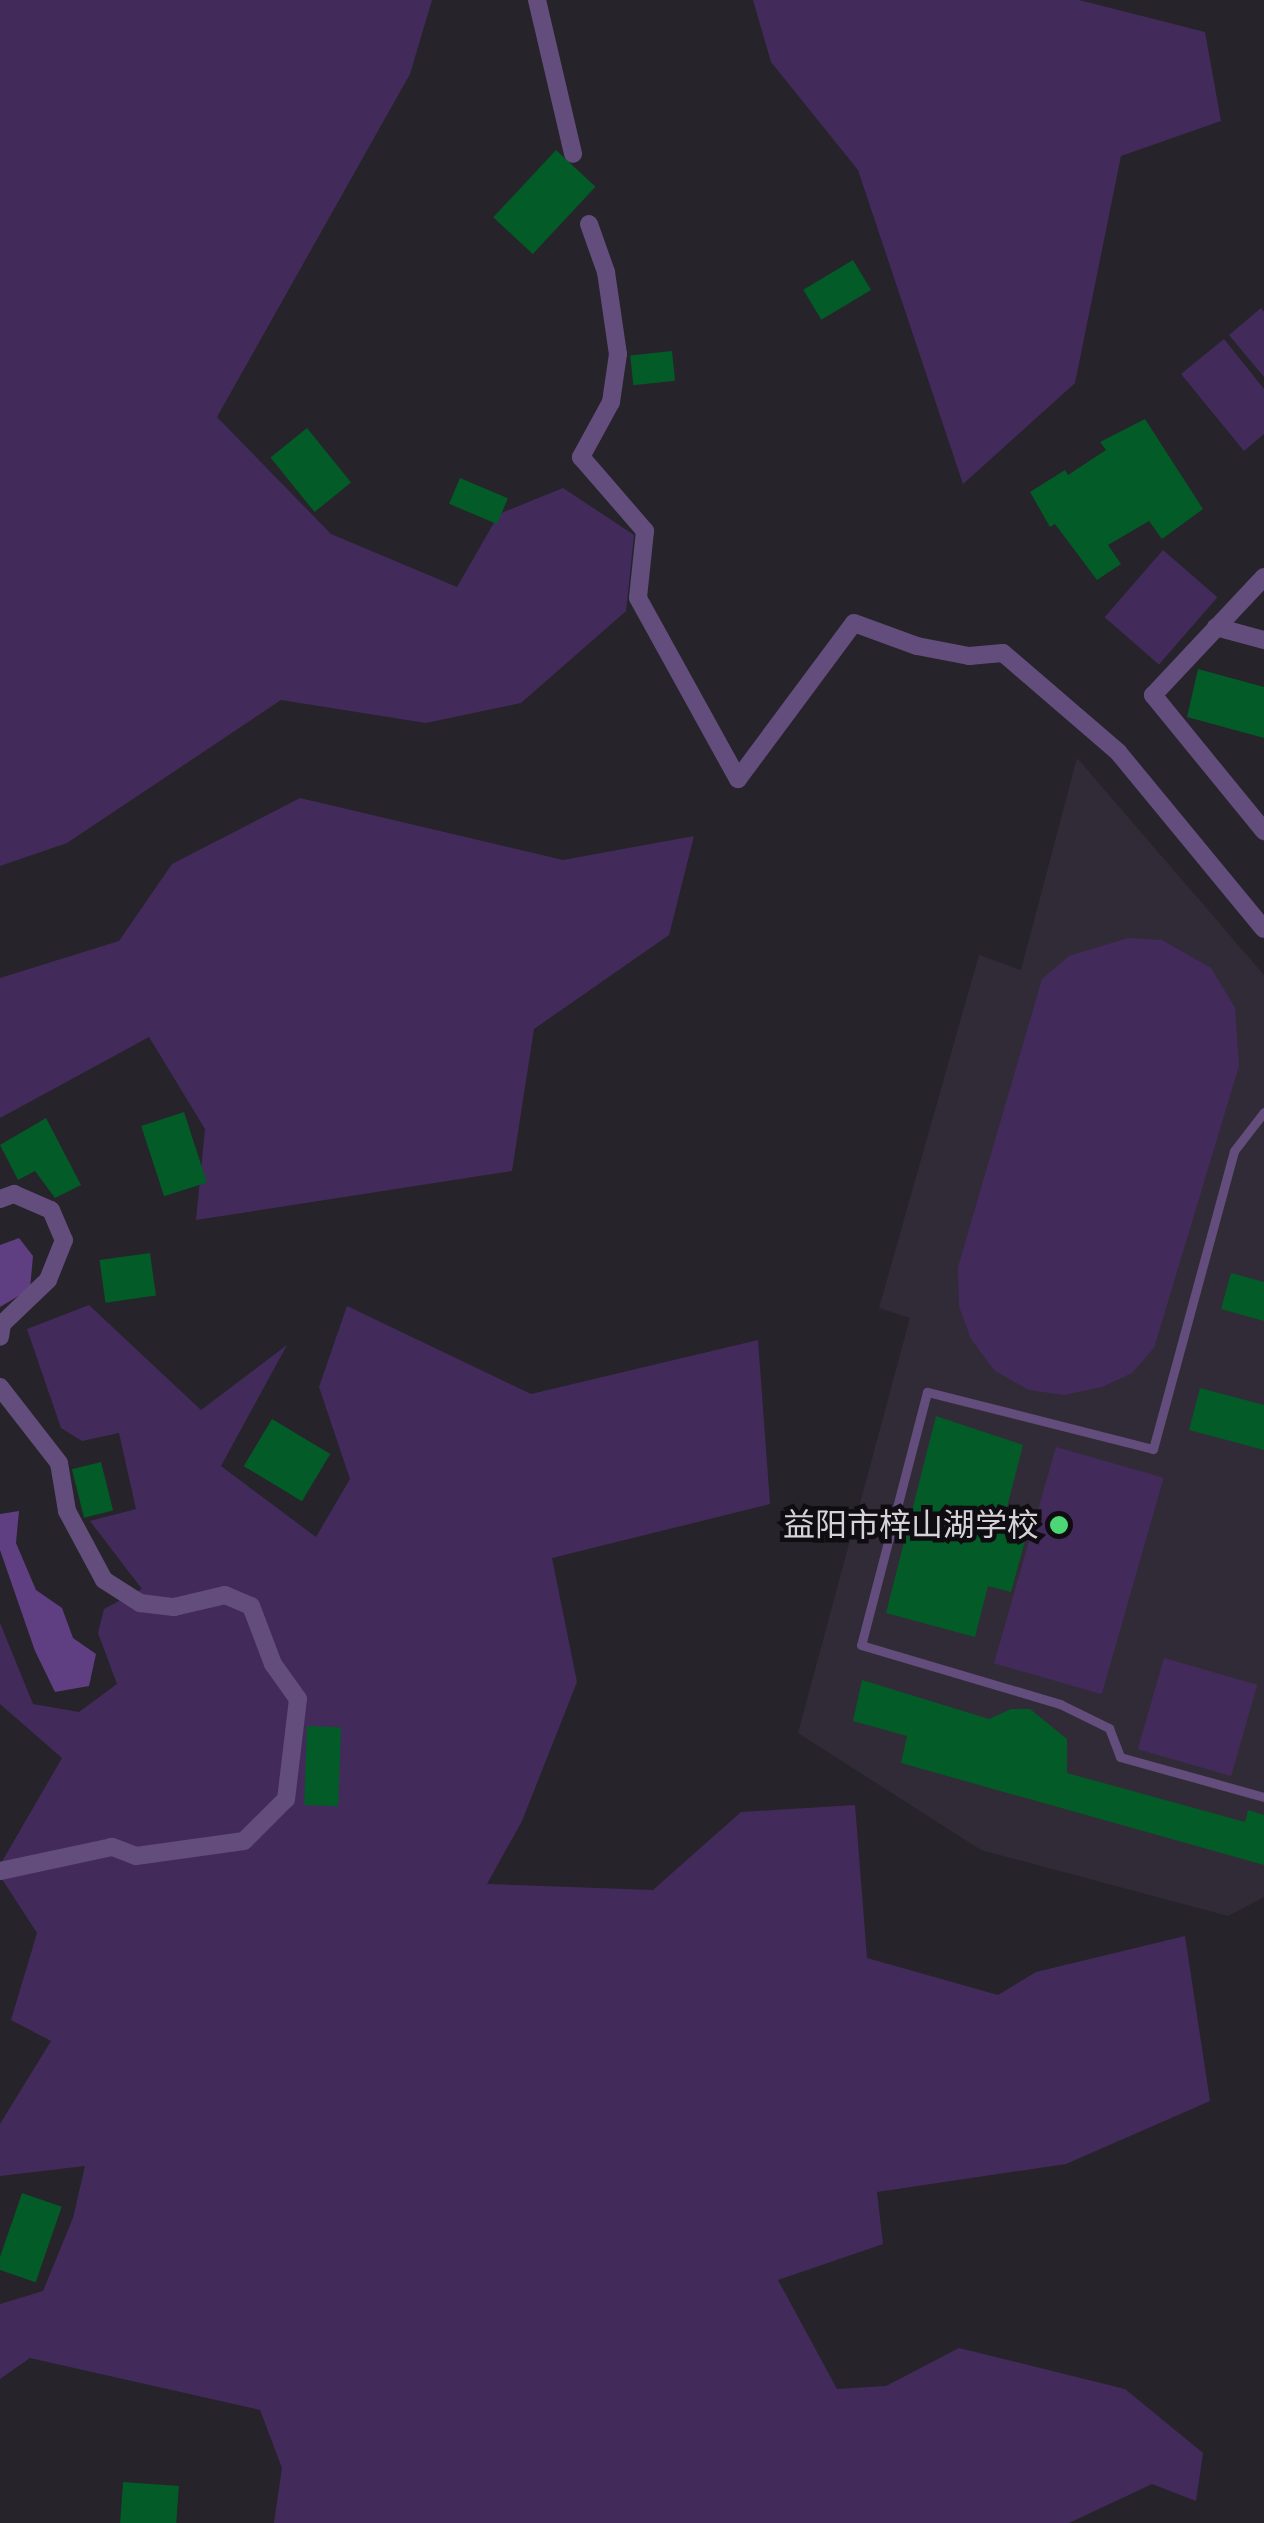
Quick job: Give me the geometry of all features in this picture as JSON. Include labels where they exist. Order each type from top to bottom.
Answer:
[{"type":"street","points":[[537,0],[573,154]]},
{"type":"street","points":[[589,224],[606,272],[618,354],[611,402],[581,457],[646,532],[638,598],[738,780],[854,624],[917,646],[969,656],[1003,653],[1118,752],[1264,929]]},
{"type":"street","points":[[1264,577],[1153,695],[1264,830]]},
{"type":"street","points":[[1216,627],[1264,640]]},
{"type":"street","points":[[0,1199],[14,1194],[51,1210],[64,1240],[48,1280],[2,1324],[0,1338]]},
{"type":"street","points":[[0,1387],[58,1463],[66,1511],[104,1580],[140,1603],[174,1607],[224,1595],[250,1606],[273,1664],[298,1699],[286,1799],[244,1841],[136,1856],[112,1847],[0,1872]]},
{"type":"lane","points":[[1264,1112],[1234,1151],[1152,1448],[928,1392],[861,1645],[1060,1704],[1109,1728],[1120,1757],[1264,1797]]},
{"type":"shaded area","points":[[0,0],[432,0],[410,74],[217,417],[331,534],[457,587],[499,514],[563,488],[634,535],[626,611],[521,703],[426,723],[281,700],[67,843],[0,866]]},
{"type":"shaded area","points":[[753,0],[1079,0],[1205,32],[1221,121],[1121,156],[1075,383],[963,484],[858,170],[771,62]]},
{"type":"shaded area","points":[[1261,308],[1264,312],[1264,377],[1229,335]]},
{"type":"shaded area","points":[[1224,339],[1264,389],[1264,434],[1244,451],[1181,374]]},
{"type":"shaded area","points":[[1163,550],[1217,597],[1159,664],[1105,617]]},
{"type":"shaded area","name":"益阳市梓山湖学校","points":[[1077,758],[1264,975],[1264,1897],[1228,1916],[981,1850],[798,1733],[910,1318],[879,1308],[979,955],[1021,970]]},
{"type":"shaded area","points":[[300,798],[563,860],[694,836],[669,935],[534,1029],[512,1171],[196,1220],[205,1129],[149,1037],[0,1118],[0,978],[119,941],[172,864]]},
{"type":"shaded area","points":[[1128,938],[1162,940],[1211,968],[1235,1008],[1239,1066],[1154,1348],[1132,1373],[1102,1387],[1064,1395],[1029,1390],[995,1371],[971,1339],[959,1306],[958,1267],[1042,979],[1069,956]]},
{"type":"shaded area","points":[[19,1238],[33,1256],[30,1289],[0,1307],[0,1245]]},
{"type":"shaded area","points":[[89,1305],[201,1410],[287,1345],[221,1466],[316,1537],[350,1479],[319,1387],[347,1306],[531,1394],[758,1340],[770,1504],[552,1558],[577,1682],[522,1821],[487,1884],[653,1890],[741,1812],[855,1805],[867,1958],[998,1995],[1036,1972],[1185,1936],[1210,2101],[1066,2164],[877,2192],[883,2244],[778,2280],[837,2389],[886,2386],[959,2348],[1125,2389],[1203,2453],[1196,2501],[1152,2484],[1069,2523],[274,2523],[282,2468],[260,2410],[30,2358],[0,2379],[0,2304],[43,2291],[73,2218],[85,2166],[0,2176],[0,2124],[51,2041],[11,2020],[37,1933],[0,1876],[0,1865],[62,1758],[0,1704],[0,1623],[33,1704],[79,1712],[117,1684],[98,1633],[104,1609],[142,1589],[90,1521],[136,1509],[119,1433],[82,1441],[61,1428],[27,1329]]},
{"type":"shaded area","points":[[1056,1447],[1164,1478],[1102,1694],[994,1663]]},
{"type":"shaded area","points":[[19,1511],[16,1543],[36,1590],[62,1608],[73,1638],[96,1654],[89,1686],[55,1692],[35,1651],[0,1550],[0,1514]]},
{"type":"shaded area","points":[[1164,1658],[1257,1685],[1231,1776],[1138,1749]]},
{"type":"building","points":[[556,150],[595,187],[533,254],[493,217]]},
{"type":"building","points":[[853,260],[871,290],[821,320],[803,290]]},
{"type":"building","points":[[672,351],[675,381],[633,385],[630,355]]},
{"type":"building","points":[[1145,419],[1203,509],[1162,539],[1149,521],[1108,545],[1121,564],[1097,580],[1055,524],[1050,527],[1030,492],[1065,470],[1068,475],[1106,450],[1100,442]]},
{"type":"building","points":[[307,428],[351,482],[315,512],[270,458]]},
{"type":"building","points":[[460,478],[508,498],[497,524],[449,504]]},
{"type":"building","points":[[1198,669],[1264,687],[1264,738],[1187,717]]},
{"type":"building","points":[[184,1112],[207,1182],[164,1196],[141,1126]]},
{"type":"building","points":[[46,1118],[81,1185],[55,1198],[35,1171],[18,1180],[0,1145]]},
{"type":"building","points":[[150,1253],[156,1296],[105,1303],[99,1260]]},
{"type":"building","points":[[1231,1273],[1264,1282],[1264,1321],[1221,1309]]},
{"type":"building","points":[[1200,1388],[1264,1405],[1264,1450],[1189,1430]]},
{"type":"building","points":[[936,1416],[1023,1445],[1006,1511],[1031,1519],[1011,1592],[988,1586],[975,1637],[886,1613]]},
{"type":"building","points":[[272,1419],[330,1454],[302,1501],[244,1466]]},
{"type":"building","points":[[101,1462],[113,1511],[84,1518],[72,1469]]},
{"type":"building","points":[[862,1680],[989,1719],[1011,1709],[1030,1709],[1067,1739],[1067,1773],[1245,1822],[1248,1810],[1264,1815],[1264,1865],[901,1763],[907,1736],[853,1721]]},
{"type":"building","points":[[307,1726],[341,1727],[338,1806],[304,1805]]},
{"type":"building","points":[[22,2193],[62,2207],[36,2282],[0,2270],[0,2257]]},
{"type":"building","points":[[123,2482],[179,2486],[176,2523],[120,2523]]},
{"type":"place","name":"益阳市梓山湖学校","points":[[1059,1525]]}]
